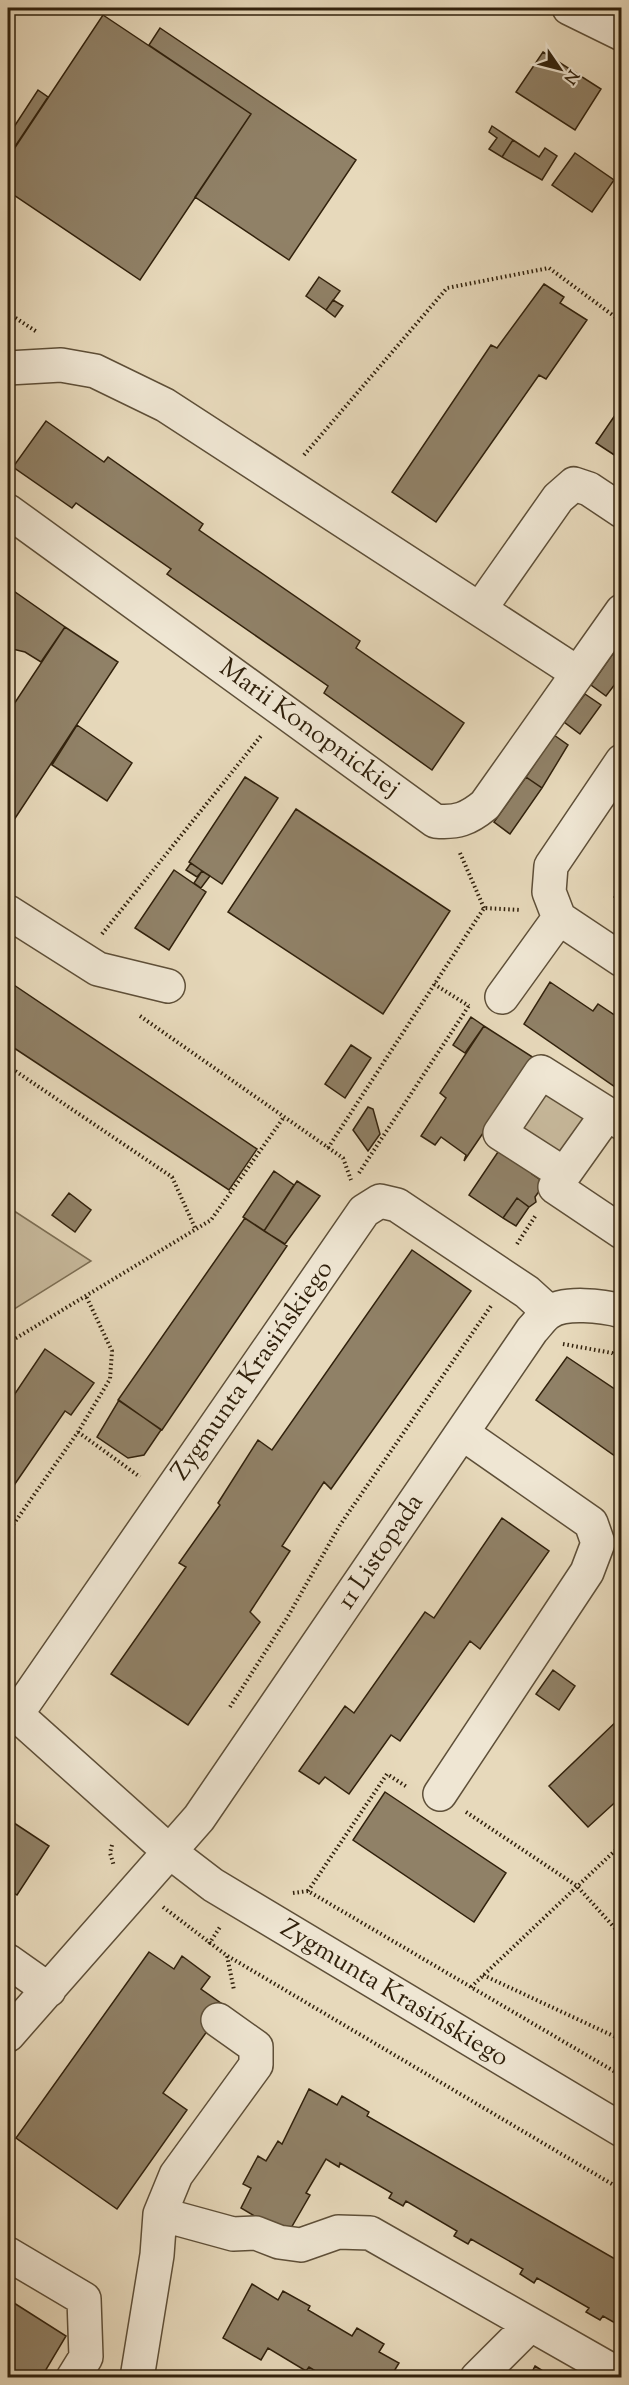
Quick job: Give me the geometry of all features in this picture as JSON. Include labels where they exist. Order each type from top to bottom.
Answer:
[{"type":"street","points":[[569,8],[621,34]]},
{"type":"street","points":[[8,368],[61,365],[95,371],[165,405],[576,672]]},
{"type":"street","points":[[480,609],[558,498],[574,484],[589,489],[621,511]]},
{"type":"street","name":"Marii Konopnickiej","points":[[8,511],[435,821],[453,822],[468,819],[486,806],[576,672],[621,611]]},
{"type":"street","points":[[621,761],[551,866],[549,892],[559,918],[621,960]]},
{"type":"street","points":[[8,912],[81,961],[98,969],[168,986]]},
{"type":"street","points":[[502,997],[559,918]]},
{"type":"street","points":[[559,1181],[614,1118],[541,1072],[500,1133],[621,1232]]},
{"type":"street","points":[[364,1211],[380,1201],[397,1205],[509,1280],[549,1312],[573,1306],[606,1306],[621,1311]]},
{"type":"street","name":"Zygmunta Krasińskiego","points":[[364,1211],[12,1711],[170,1852],[207,1881],[621,2130]]},
{"type":"street","name":"11 Listopada","points":[[170,1852],[199,1818],[532,1330],[549,1312]]},
{"type":"street","points":[[440,1794],[588,1572],[598,1543],[591,1523],[462,1433]]},
{"type":"street","points":[[8,2035],[170,1852]]},
{"type":"street","points":[[8,1961],[49,1990]]},
{"type":"street","points":[[137,2378],[157,2255],[160,2214],[176,2175],[256,2065],[256,2047],[218,2020]]},
{"type":"street","points":[[160,2214],[233,2234],[256,2233],[279,2242],[301,2245],[338,2232],[370,2233],[609,2369],[616,2378]]},
{"type":"street","points":[[8,2254],[84,2299],[86,2357],[73,2378]]},
{"type":"street","points":[[477,2378],[530,2325]]},
{"type":"path","points":[[282,481],[447,288],[549,268],[621,322]]},
{"type":"path","points":[[81,961],[243,758]]},
{"type":"path","points":[[460,853],[484,908]]},
{"type":"path","points":[[484,908],[519,910],[559,918]]},
{"type":"path","points":[[328,1148],[484,908]]},
{"type":"path","points":[[434,984],[469,1006]]},
{"type":"path","points":[[136,1013],[343,1158],[364,1211]]},
{"type":"path","points":[[8,1066],[172,1177],[196,1230]]},
{"type":"path","points":[[8,1343],[211,1221],[284,1117]]},
{"type":"path","points":[[227,1713],[287,1617],[339,1525],[509,1280],[508,1258],[559,1181]]},
{"type":"path","points":[[8,1532],[78,1432],[110,1379],[112,1351],[86,1296]]},
{"type":"path","points":[[558,1343],[612,1353],[621,1361]]},
{"type":"path","points":[[308,1891],[387,1774],[421,1797],[440,1794],[577,1886],[621,1936]]},
{"type":"path","points":[[113,1842],[110,1853],[114,1867],[226,1955],[621,2190]]},
{"type":"path","points":[[471,1987],[621,1844]]},
{"type":"path","points":[[285,1893],[308,1891],[621,2076]]},
{"type":"path","points":[[483,1975],[621,2040]]},
{"type":"shaded area","points":[[542,1079],[597,1116],[562,1166],[508,1131]]},
{"type":"shaded area","points":[[8,1207],[91,1261],[8,1313]]},
{"type":"building","points":[[103,15],[251,114],[140,280],[8,191],[8,158]]},
{"type":"building","points":[[160,28],[356,160],[289,260],[195,197],[251,114],[149,45]]},
{"type":"building","points":[[543,52],[601,89],[575,130],[516,92]]},
{"type":"building","points":[[38,90],[48,97],[12,151],[8,148],[8,136]]},
{"type":"building","points":[[492,126],[513,140],[502,157],[489,149],[497,138],[489,132]]},
{"type":"building","points":[[513,140],[539,157],[545,148],[557,156],[542,180],[502,157]]},
{"type":"building","points":[[575,153],[614,180],[592,212],[552,185]]},
{"type":"building","points":[[319,277],[340,291],[326,310],[306,296]]},
{"type":"building","points":[[544,284],[564,297],[560,303],[587,320],[546,379],[539,375],[436,522],[392,492],[491,345],[497,348]]},
{"type":"building","points":[[333,300],[343,306],[335,317],[326,310]]},
{"type":"building","points":[[622,405],[622,460],[596,443]]},
{"type":"building","points":[[46,421],[104,462],[108,457],[203,524],[199,530],[360,641],[356,648],[464,723],[432,770],[324,693],[328,686],[167,574],[171,569],[76,503],[72,508],[13,467]]},
{"type":"building","points":[[8,587],[65,627],[41,662],[25,652],[8,648]]},
{"type":"building","points":[[65,627],[118,662],[8,829],[8,713]]},
{"type":"building","points":[[622,642],[622,657],[614,652]]},
{"type":"building","points":[[614,652],[622,658],[622,675],[606,696],[591,685]]},
{"type":"building","points":[[585,694],[601,705],[580,734],[564,722]]},
{"type":"building","points":[[77,725],[132,763],[107,801],[52,765]]},
{"type":"building","points":[[554,735],[568,745],[542,788],[526,777]]},
{"type":"building","points":[[245,777],[278,798],[222,884],[189,862]]},
{"type":"building","points":[[526,777],[542,788],[510,834],[494,822]]},
{"type":"building","points":[[296,809],[450,911],[383,1014],[228,912]]},
{"type":"building","points":[[191,863],[202,871],[197,877],[186,870]]},
{"type":"building","points":[[174,870],[206,892],[169,950],[135,928]]},
{"type":"building","points":[[202,871],[210,876],[201,888],[194,883]]},
{"type":"building","points":[[622,887],[622,902],[614,897]]},
{"type":"building","points":[[8,981],[257,1149],[229,1190],[8,1044]]},
{"type":"building","points":[[550,982],[593,1011],[598,1004],[622,1020],[621,1091],[524,1024]]},
{"type":"building","points":[[471,1017],[484,1026],[465,1053],[453,1045]]},
{"type":"building","points":[[484,1026],[534,1058],[464,1161],[466,1155],[441,1137],[435,1145],[421,1136],[446,1098],[440,1093]]},
{"type":"building","points":[[351,1045],[371,1058],[345,1098],[325,1084]]},
{"type":"building","points":[[368,1107],[373,1109],[380,1134],[368,1151],[353,1130]]},
{"type":"building","points":[[502,1146],[536,1168],[532,1174],[545,1183],[535,1197],[536,1202],[529,1207],[517,1198],[503,1218],[469,1195]]},
{"type":"building","points":[[274,1171],[294,1185],[264,1231],[243,1217]]},
{"type":"building","points":[[297,1181],[320,1196],[285,1244],[264,1231]]},
{"type":"building","points":[[69,1193],[91,1210],[75,1232],[52,1215]]},
{"type":"building","points":[[517,1198],[529,1207],[516,1226],[503,1218]]},
{"type":"building","points":[[245,1218],[287,1246],[162,1430],[118,1400]]},
{"type":"building","points":[[412,1250],[471,1291],[331,1489],[324,1482],[282,1546],[290,1551],[250,1612],[260,1622],[188,1725],[111,1674],[186,1567],[179,1563],[220,1505],[218,1503],[258,1440],[272,1450]]},
{"type":"building","points":[[45,1349],[94,1383],[71,1415],[65,1411],[8,1494],[8,1404]]},
{"type":"building","points":[[567,1357],[622,1394],[622,1461],[536,1400]]},
{"type":"building","points":[[119,1400],[161,1430],[144,1455],[128,1458],[97,1437]]},
{"type":"building","points":[[502,1518],[549,1551],[480,1649],[470,1641],[400,1741],[391,1735],[349,1794],[325,1777],[319,1784],[299,1771],[345,1706],[354,1713],[425,1612],[434,1618]]},
{"type":"building","points":[[553,1670],[575,1686],[559,1710],[536,1694]]},
{"type":"building","points":[[622,1716],[622,1796],[588,1827],[549,1786]]},
{"type":"building","points":[[385,1792],[506,1873],[474,1922],[353,1840]]},
{"type":"building","points":[[8,1819],[49,1846],[17,1895],[8,1889]]},
{"type":"building","points":[[149,1952],[174,1969],[182,1956],[210,1977],[201,1989],[225,2006],[163,2093],[187,2110],[117,2209],[16,2138]]},
{"type":"building","points":[[309,2089],[337,2105],[342,2096],[369,2112],[367,2116],[622,2263],[622,2327],[603,2316],[600,2320],[586,2312],[589,2308],[537,2278],[534,2283],[520,2274],[523,2269],[471,2239],[468,2244],[454,2236],[457,2231],[406,2201],[403,2206],[389,2198],[392,2193],[340,2163],[339,2167],[326,2159],[306,2193],[310,2195],[287,2235],[241,2208],[251,2188],[243,2184],[258,2156],[266,2161],[278,2141],[282,2144]]},
{"type":"building","points":[[252,2284],[278,2300],[283,2291],[310,2306],[308,2310],[352,2336],[357,2328],[384,2344],[379,2352],[399,2363],[390,2378],[327,2378],[309,2367],[306,2371],[268,2348],[261,2360],[223,2338]]},
{"type":"building","points":[[14,2303],[66,2336],[41,2378],[8,2378],[8,2313]]},
{"type":"building","points":[[535,2366],[554,2378],[529,2378]]}]
